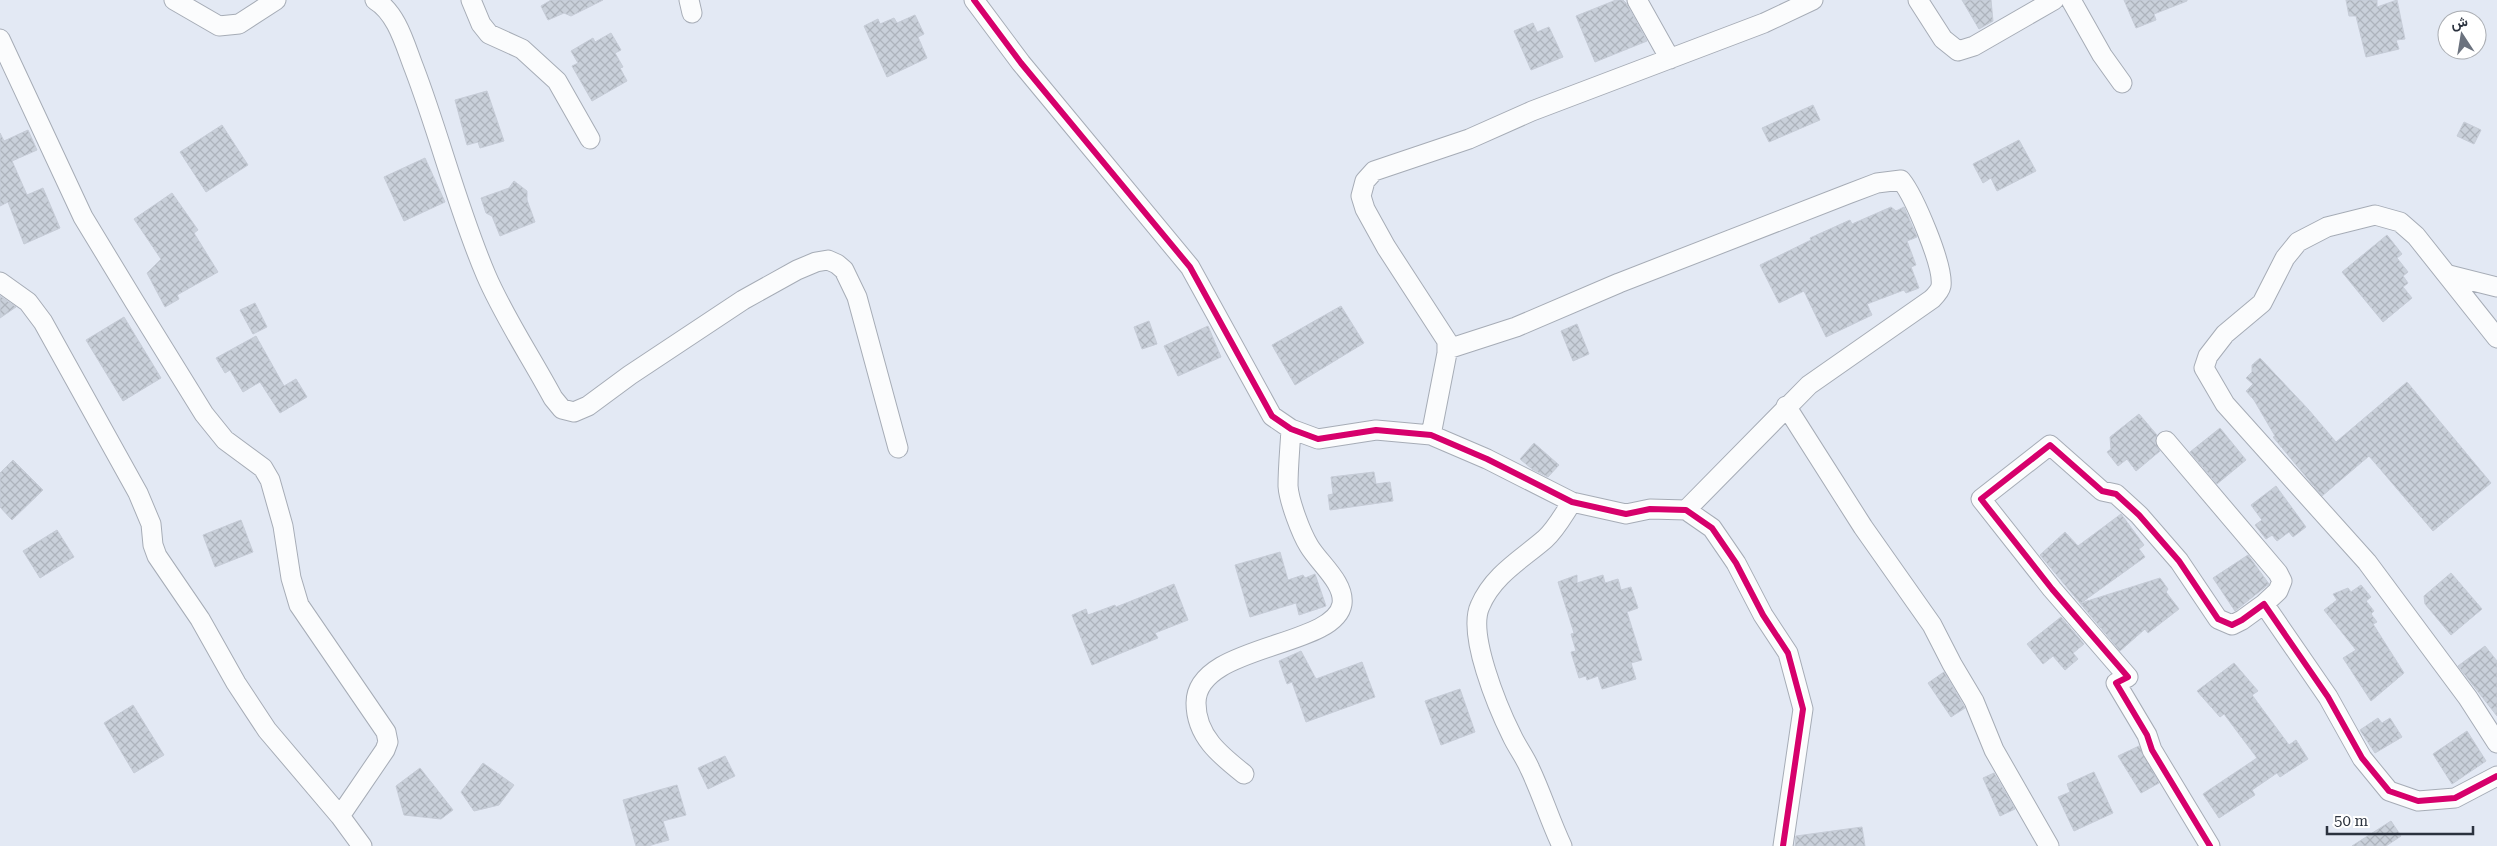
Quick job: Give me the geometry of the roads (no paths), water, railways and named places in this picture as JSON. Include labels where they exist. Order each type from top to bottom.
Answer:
[{"type":"street","points":[[174,0],[219,26],[239,24],[276,0]]},
{"type":"street","points":[[375,0],[385,6],[401,34],[422,90],[458,203],[487,277],[553,398],[562,409],[574,412],[588,406],[646,364],[743,300],[797,270],[816,262],[828,260],[844,270],[857,297],[898,448]]},
{"type":"street","points":[[471,0],[481,24],[489,34],[522,49],[557,81],[590,139]]},
{"type":"street","points":[[974,0],[1027,71],[1190,267],[1272,416],[1291,429],[1318,439],[1376,430],[1431,435],[1487,459],[1572,502],[1626,514],[1650,508],[1686,510],[1712,528],[1736,563],[1763,615],[1788,653],[1803,709],[1783,846]]},
{"type":"street","points":[[1637,0],[1670,59]]},
{"type":"street","points":[[1431,435],[1448,348],[1447,341],[1386,247],[1364,208],[1361,196],[1365,182],[1374,171],[1469,138],[1532,111],[1764,23],[1813,0]]},
{"type":"street","points":[[1918,0],[1943,39],[1958,51],[1974,46],[2054,0]]},
{"type":"street","points":[[2071,0],[2102,55],[2122,83]]},
{"type":"street","points":[[0,39],[74,200],[204,414],[225,440],[264,468],[275,495],[283,526],[294,592],[299,605],[317,634],[386,732],[388,742],[385,750],[340,816]]},
{"type":"street","points":[[1448,348],[1516,327],[1619,283],[1855,191],[1877,183],[1901,180],[1917,206],[1934,254],[1941,286],[1938,293],[1836,365],[1786,406],[1686,510]]},
{"type":"street","points":[[2497,338],[2449,275],[2416,236],[2400,222],[2375,215],[2327,227],[2298,242],[2285,258],[2262,303],[2226,334],[2208,356],[2204,368],[2225,404],[2367,562],[2468,698],[2497,743]]},
{"type":"street","points":[[2449,275],[2497,287]]},
{"type":"street","points":[[0,282],[28,302],[43,322],[138,493],[151,524],[153,545],[157,556],[200,620],[236,683],[267,730],[340,816],[362,846]]},
{"type":"street","points":[[1786,406],[1858,520],[1932,625],[1955,671],[1974,701],[1994,750],[2049,846]]},
{"type":"street","points":[[1244,774],[1217,752],[1203,734],[1196,716],[1196,696],[1214,671],[1228,662],[1316,630],[1334,618],[1342,605],[1339,589],[1308,545],[1288,488],[1291,429]]},
{"type":"street","points":[[2166,441],[2278,573],[2282,581],[2278,592],[2242,620],[2232,625],[2218,619],[2180,561],[2139,515],[2116,494],[2102,491],[2050,445],[1981,499],[2052,588],[2128,677],[2116,683],[2147,735],[2152,750],[2210,846]]},
{"type":"street","points":[[1562,846],[1530,768],[1512,737],[1496,700],[1481,652],[1478,630],[1479,607],[1492,586],[1509,567],[1547,537],[1572,502]]},
{"type":"street","points":[[2264,604],[2328,697],[2362,758],[2389,791],[2418,801],[2455,798],[2497,776]]}]
